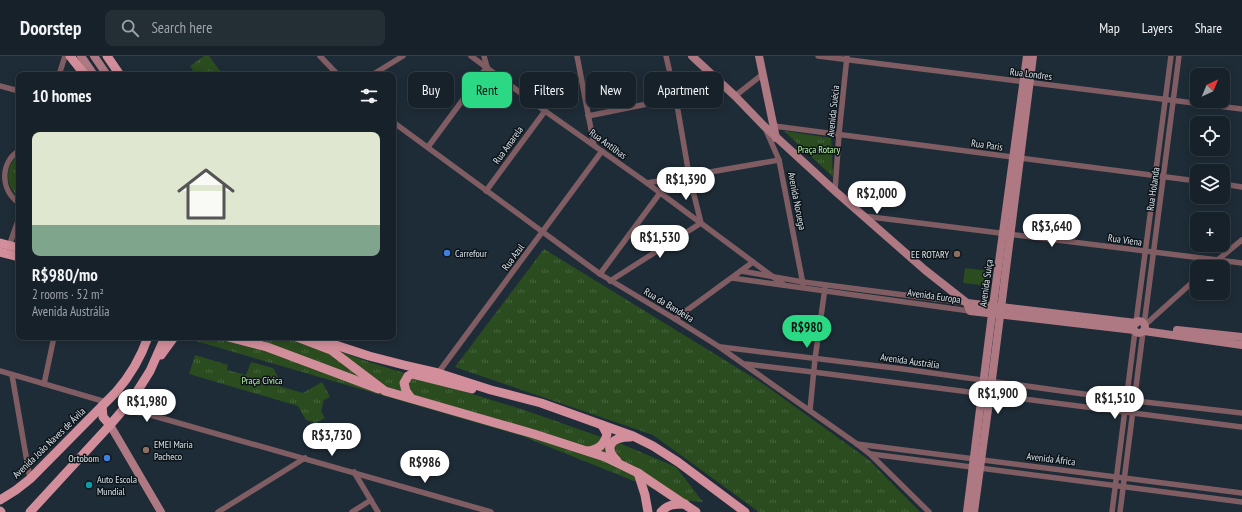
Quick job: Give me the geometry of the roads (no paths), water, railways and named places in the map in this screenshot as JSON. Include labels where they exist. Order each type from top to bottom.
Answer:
[{"type":"main road","points":[[70,56],[83,72]]},
{"type":"main road","points":[[81,56],[92,72]]},
{"type":"main road","points":[[94,56],[105,72]]},
{"type":"main road","points":[[107,56],[118,72]]},
{"type":"main road","points":[[692,56],[735,96],[776,138],[968,307]]},
{"type":"main road","points":[[759,56],[776,138]]},
{"type":"main road","name":"Avenida Suiça","points":[[967,512],[977,463],[987,394],[1026,82],[1027,56]]},
{"type":"main road","name":"Avenida Suiça","points":[[1026,82],[1033,56]]},
{"type":"main road","points":[[0,252],[14,250]]},
{"type":"main road","name":"Avenida Europa","points":[[968,307],[1242,337]]},
{"type":"main road","name":"Avenida Europa","points":[[1140,327],[1242,345]]},
{"type":"main road","name":"Avenida João Naves de Ávila","points":[[0,500],[30,479],[123,384],[141,354],[147,340]]},
{"type":"main road","points":[[30,512],[123,410],[144,383],[156,360],[164,340]]},
{"type":"main road","points":[[156,360],[165,351],[172,340]]},
{"type":"main road","points":[[240,340],[267,347],[366,386],[588,451],[618,462],[638,473],[696,512]]},
{"type":"main road","points":[[305,340],[331,350],[385,391]]},
{"type":"main road","points":[[320,340],[369,356],[438,373],[491,390],[541,403],[634,436],[678,462],[734,509],[745,512]]},
{"type":"main road","points":[[338,340],[404,365]]},
{"type":"main road","points":[[411,398],[406,391],[404,383],[408,376],[412,374],[473,390],[491,390]]},
{"type":"main road","points":[[104,404],[103,417],[110,425],[161,512]]},
{"type":"main road","points":[[588,451],[600,447],[606,440],[607,434],[602,425]]},
{"type":"main road","points":[[618,462],[612,456],[610,450],[611,445],[617,438],[634,436]]},
{"type":"main road","name":"Avenida Suiça","points":[[974,512],[977,463]]},
{"type":"main road","points":[[638,473],[645,494],[648,512]]},
{"type":"main road","points":[[662,512],[666,506],[673,504],[685,504]]},
{"type":"street","points":[[60,72],[65,56]]},
{"type":"street","points":[[320,56],[335,72]]},
{"type":"street","points":[[377,72],[402,56]]},
{"type":"street","name":"Rua Antilhas","points":[[471,56],[544,111],[647,183],[784,285]]},
{"type":"street","points":[[428,148],[487,67],[486,56]]},
{"type":"street","points":[[577,56],[594,145]]},
{"type":"street","points":[[666,56],[670,72]]},
{"type":"street","name":"Rua Londres","points":[[818,56],[847,58],[1242,109]]},
{"type":"street","name":"Rua Holanda","points":[[1120,512],[1134,401],[1146,252],[1171,56]]},
{"type":"street","name":"Rua Holanda","points":[[1112,512],[1125,412],[1153,253],[1179,56]]},
{"type":"street","name":"Avenida Suécia","points":[[835,191],[847,58]]},
{"type":"street","points":[[735,96],[763,74]]},
{"type":"street","points":[[0,86],[16,90]]},
{"type":"street","points":[[588,116],[644,105]]},
{"type":"street","points":[[610,281],[701,223],[689,175],[678,108]]},
{"type":"street","name":"Rua Amarela","points":[[486,191],[544,111]]},
{"type":"street","name":"Rua da Bandeira","points":[[396,124],[610,281],[675,318],[718,346],[857,444],[870,454],[930,512]]},
{"type":"street","name":"Avenida Noruega","points":[[764,126],[779,160],[803,285]]},
{"type":"street","name":"Rua Paris","points":[[774,126],[1190,180]]},
{"type":"street","points":[[647,183],[779,160],[776,138]]},
{"type":"street","name":"Rua Azul","points":[[438,373],[602,151]]},
{"type":"street","points":[[16,153],[2,167],[3,180],[8,193],[16,200]]},
{"type":"street","points":[[1230,185],[1242,187]]},
{"type":"street","points":[[600,274],[660,193]]},
{"type":"street","name":"Rua Viena","points":[[863,216],[1216,260]]},
{"type":"street","points":[[14,250],[16,237]]},
{"type":"street","points":[[1216,260],[1242,240]]},
{"type":"street","points":[[675,318],[753,262]]},
{"type":"street","name":"Rua Viena","points":[[1230,262],[1242,263]]},
{"type":"street","name":"Avenida Europa","points":[[741,271],[803,285],[968,307]]},
{"type":"street","name":"Avenida Europa","points":[[732,278],[784,285],[803,285]]},
{"type":"street","points":[[1140,327],[1190,284]]},
{"type":"street","points":[[810,410],[813,372],[825,288]]},
{"type":"street","points":[[44,384],[53,340]]},
{"type":"street","name":"Avenida Austrália","points":[[718,346],[903,369],[1091,396],[1242,413]]},
{"type":"street","points":[[744,364],[1242,427]]},
{"type":"street","points":[[0,371],[104,404]]},
{"type":"street","points":[[12,375],[30,479]]},
{"type":"street","points":[[1090,407],[1091,396]]},
{"type":"street","points":[[123,410],[147,414],[306,458],[487,511]]},
{"type":"street","name":"Avenida África","points":[[857,444],[977,463],[1024,474],[1242,502]]},
{"type":"street","name":"Avenida África","points":[[870,454],[977,463],[1024,465],[1242,493]]},
{"type":"street","points":[[218,512],[306,458]]},
{"type":"street","points":[[1024,465],[1024,474]]},
{"type":"street","points":[[354,472],[378,512]]},
{"type":"street","points":[[352,512],[371,500]]},
{"type":"place","name":"Carrefour","points":[[447,253]]},
{"type":"place","name":"EE ROTARY","points":[[957,254]]},
{"type":"place","name":"EMEI Maria Pacheco","points":[[146,450]]},
{"type":"place","name":"Ortobom","points":[[107,458]]},
{"type":"place","name":"Auto Escola Mundial","points":[[89,485]]},
{"type":"park label","name":"Praça Rotary","points":[[819,149]]},
{"type":"park label","name":"Praça Cívica","points":[[262,380]]}]
